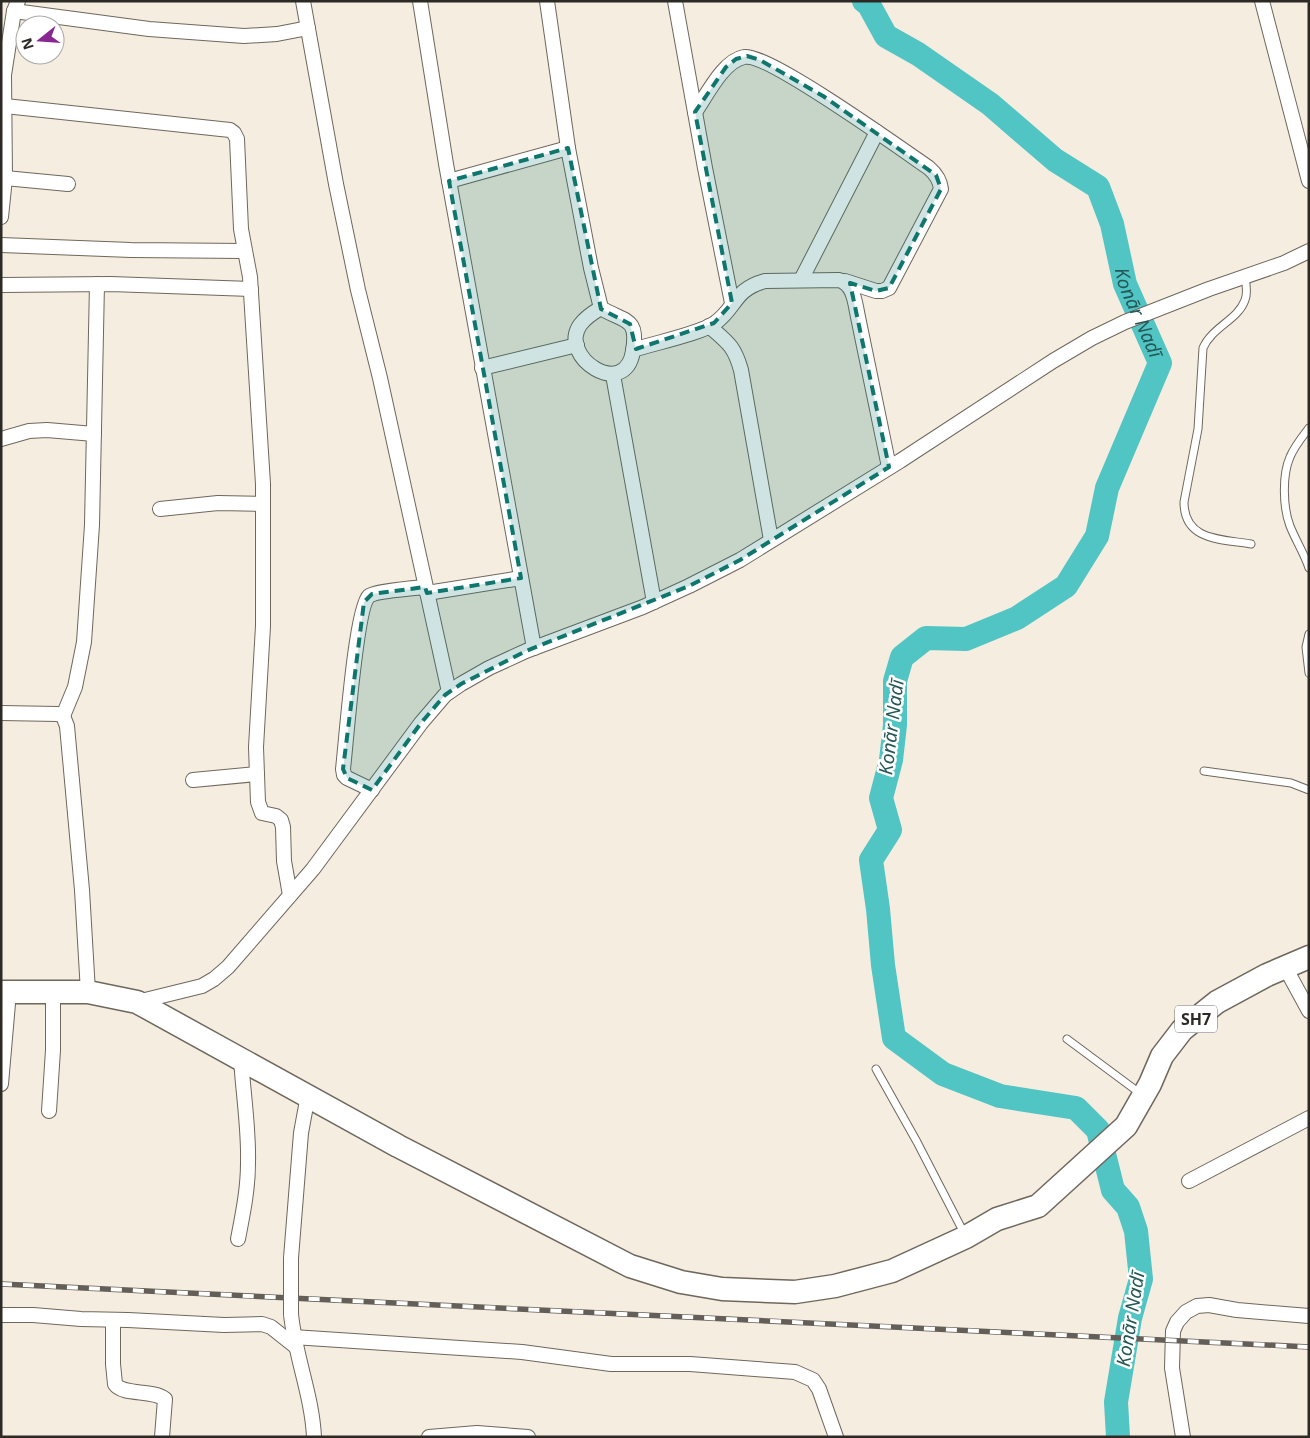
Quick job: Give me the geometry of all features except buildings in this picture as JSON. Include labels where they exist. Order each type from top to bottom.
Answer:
[{"type":"main road","name":"SH7","points":[[966,1237],[996,1219],[1038,1206],[1126,1126],[1162,1056],[1182,1030],[1217,1002],[1267,974],[1309,957]]},
{"type":"main road","points":[[5,992],[88,992],[137,1002],[398,1146],[630,1266],[682,1282],[722,1289],[795,1292],[835,1286],[892,1271],[966,1237]]},
{"type":"street","points":[[303,1],[358,290],[380,378],[449,692]]},
{"type":"street","points":[[420,1],[449,181],[534,648]]},
{"type":"street","points":[[546,1],[568,148],[591,268],[601,308]]},
{"type":"street","points":[[675,1],[732,304]]},
{"type":"street","points":[[1262,1],[1309,181]]},
{"type":"street","points":[[1,217],[5,178],[4,75],[16,6],[149,29],[244,36],[277,34],[308,28]]},
{"type":"street","points":[[634,350],[709,326],[723,315],[745,289],[765,280],[839,280],[876,291],[888,288],[941,189],[936,174],[929,168],[823,96],[760,60],[747,56],[736,59],[726,67],[695,112]]},
{"type":"street","points":[[5,106],[230,130],[237,139],[239,212],[244,251],[250,277],[258,385],[263,504],[263,626],[256,747],[259,810],[262,813],[276,816],[281,820],[284,862],[290,895]]},
{"type":"street","points":[[801,280],[877,132]]},
{"type":"street","points":[[449,181],[568,148]]},
{"type":"street","points":[[5,178],[68,184]]},
{"type":"street","points":[[1,245],[131,250],[244,251]]},
{"type":"street","points":[[137,1002],[202,986],[228,967],[313,869],[421,723],[449,692],[489,668],[534,648],[654,602],[732,564],[1092,338],[1125,322],[1209,289],[1284,263],[1309,251]]},
{"type":"street","points":[[845,281],[852,293],[858,317],[889,467]]},
{"type":"street","points":[[1,285],[97,284],[251,289]]},
{"type":"street","points":[[88,992],[70,748],[67,726],[63,716],[75,687],[84,642],[92,525],[97,284]]},
{"type":"street","points":[[601,308],[622,317],[630,324],[634,331],[635,340],[632,356],[621,372],[614,375],[604,374],[586,363],[580,355],[577,345],[577,334],[580,325],[591,314],[601,308]]},
{"type":"street","points":[[709,326],[732,346],[739,362],[771,540]]},
{"type":"street","points":[[482,368],[577,345]]},
{"type":"street","points":[[614,375],[654,602]]},
{"type":"street","points":[[1,439],[47,430],[94,434]]},
{"type":"street","points":[[160,509],[218,503],[263,504]]},
{"type":"street","points":[[372,790],[347,778],[343,769],[356,649],[364,602],[372,594],[426,590],[521,578]]},
{"type":"street","points":[[1,713],[58,714],[63,716]]},
{"type":"street","points":[[193,780],[257,774]]},
{"type":"street","points":[[1285,967],[1309,1011]]},
{"type":"street","points":[[1,1084],[5,992]]},
{"type":"street","points":[[48,1111],[53,1050],[53,992]]},
{"type":"street","points":[[238,1239],[246,1199],[248,1162],[241,1058]]},
{"type":"street","points":[[308,1095],[301,1132],[291,1258],[291,1314],[294,1341],[313,1421],[314,1437]]},
{"type":"street","points":[[1189,1181],[1309,1118]]},
{"type":"street","points":[[1183,1437],[1172,1368],[1172,1331],[1186,1312],[1197,1306],[1209,1305],[1237,1310],[1309,1316]]},
{"type":"street","points":[[1,1315],[33,1314],[80,1319],[224,1325],[262,1324],[271,1327],[294,1341],[522,1352],[611,1364],[690,1364],[796,1372],[813,1380],[820,1389],[836,1437]]},
{"type":"street","points":[[114,1320],[115,1384],[121,1390],[161,1396],[165,1399],[162,1437]]},
{"type":"street","points":[[430,1437],[478,1433],[526,1437]]},
{"type":"lane","points":[[1244,277],[1245,301],[1232,317],[1210,336],[1203,348],[1198,429],[1184,502],[1184,513],[1186,520],[1193,529],[1203,536],[1251,544]]},
{"type":"lane","points":[[1309,428],[1290,458],[1285,483],[1285,508],[1290,525],[1303,549],[1309,568]]},
{"type":"lane","points":[[1309,634],[1306,647],[1309,673]]},
{"type":"lane","points":[[1204,772],[1292,783],[1309,790]]},
{"type":"lane","points":[[1067,1039],[1143,1096]]},
{"type":"lane","points":[[876,1069],[917,1142],[966,1237]]},
{"type":"highlighted area","points":[[747,56],[760,60],[823,96],[936,175],[941,189],[889,288],[876,291],[850,283],[889,467],[740,560],[689,586],[526,651],[461,684],[445,695],[421,723],[372,790],[347,778],[343,769],[364,602],[372,594],[425,587],[427,593],[521,578],[449,181],[568,148],[601,309],[630,324],[636,349],[714,323],[732,303],[695,112],[726,67],[736,59]]},
{"type":"waterway","name":"Konār Nadī","points":[[864,1],[869,5],[886,36],[918,54],[990,104],[1055,160],[1098,187],[1112,224],[1125,284],[1160,363],[1107,488],[1097,536],[1066,586],[1017,618],[966,639],[926,638],[902,657],[895,681],[895,725],[891,760],[881,798],[890,830],[871,860],[883,965],[894,1038],[943,1074],[1000,1096],[1076,1108],[1098,1130],[1113,1190],[1128,1207],[1136,1231],[1141,1279],[1130,1318],[1116,1402],[1118,1437]]},
{"type":"railway","points":[[1,1284],[1309,1347]]}]
